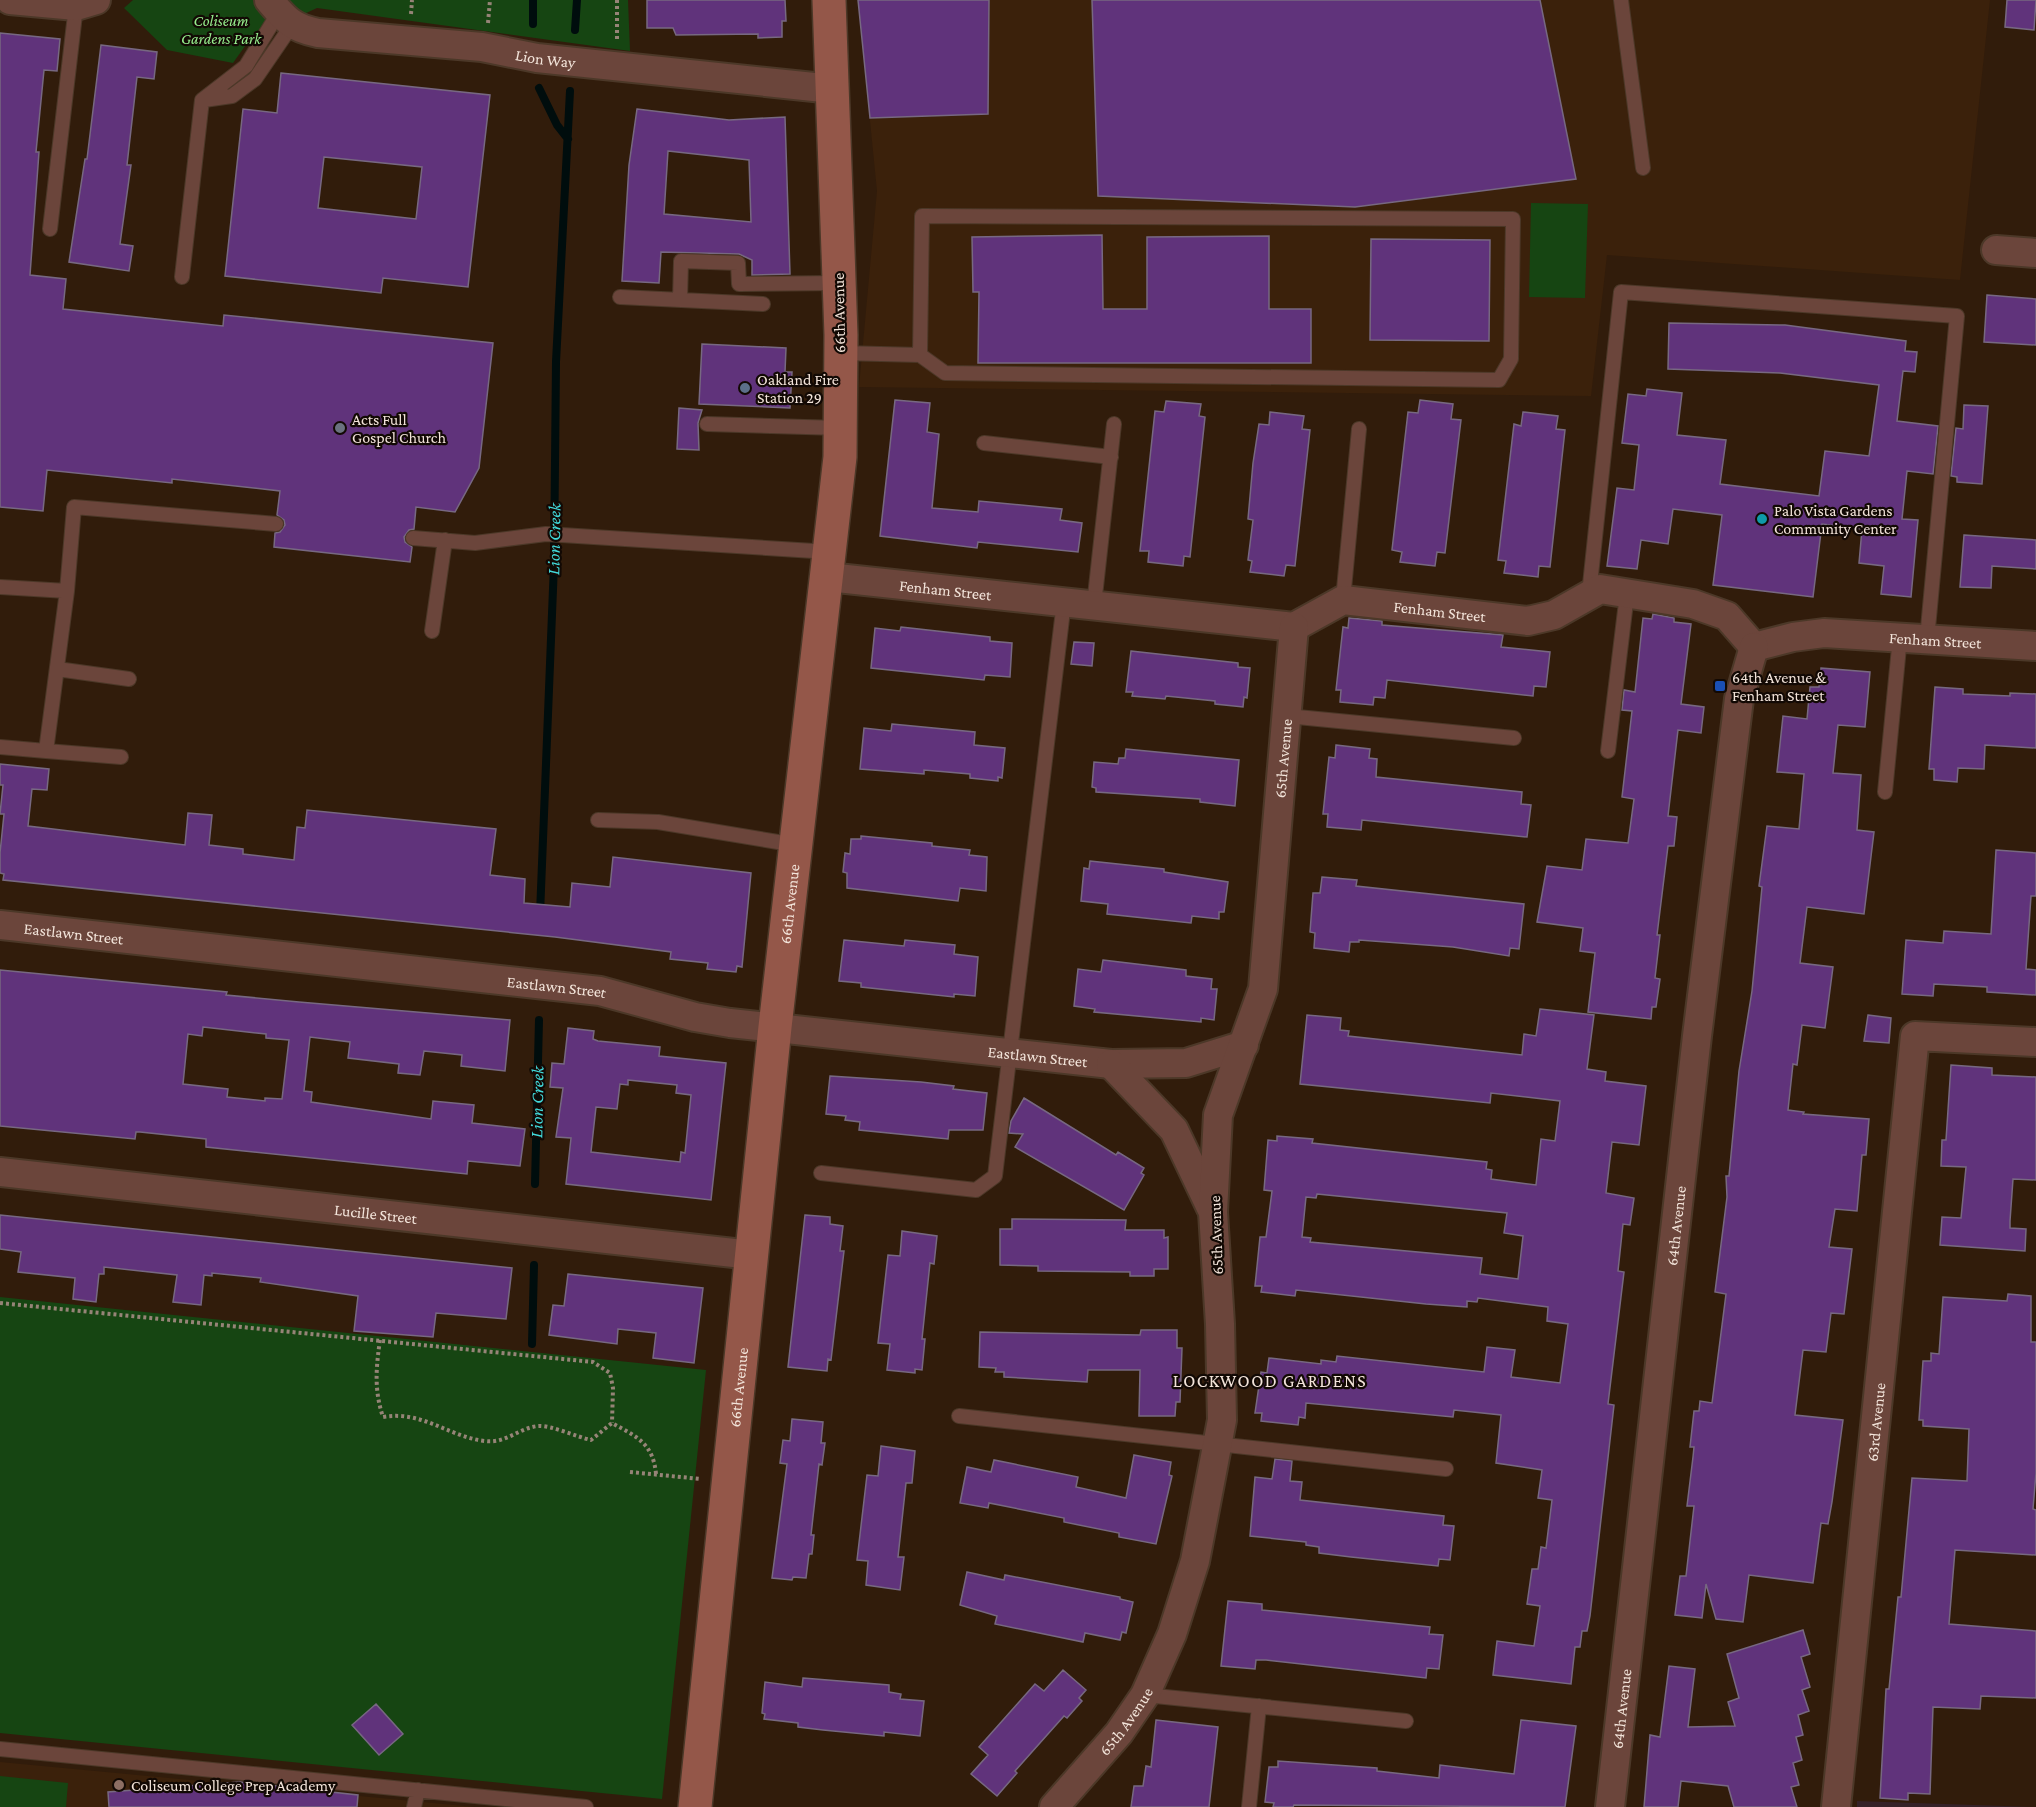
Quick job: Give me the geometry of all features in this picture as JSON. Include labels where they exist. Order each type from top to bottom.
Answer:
[{"type":"street","points":[[10,0],[86,3]]},
{"type":"street","name":"66th Avenue","points":[[695,1807],[775,1027],[829,565],[840,428],[841,353],[829,0]]},
{"type":"street","name":"Lion Way","points":[[280,12],[318,33],[482,47],[525,56],[617,67],[833,88]]},
{"type":"street","points":[[1996,250],[2036,253]]},
{"type":"street","name":"Fenham Street","points":[[829,565],[1064,602],[1294,627]]},
{"type":"street","name":"Fenham Street","points":[[1343,600],[1528,621],[1554,615],[1600,589],[1693,604],[1727,616],[1754,647],[1792,637],[1824,633],[2036,646]]},
{"type":"street","points":[[1294,627],[1343,600]]},
{"type":"street","name":"65th Avenue","points":[[1054,1807],[1119,1733],[1145,1695],[1172,1634],[1195,1561],[1222,1420],[1220,1324],[1213,1212],[1218,1115],[1263,989],[1294,627]]},
{"type":"street","name":"64th Avenue","points":[[1610,1807],[1698,1024],[1734,734],[1740,692],[1754,647]]},
{"type":"street","name":"Eastlawn Street","points":[[0,925],[600,992],[696,1017],[1111,1064],[1186,1064],[1244,1045]]},
{"type":"street","name":"63rd Avenue","points":[[1836,1807],[1915,1036],[2036,1042]]},
{"type":"street","name":"Eastlawn Street","points":[[1111,1064],[1174,1130],[1213,1212]]},
{"type":"street","name":"Lucille Street","points":[[0,1172],[752,1255]]},
{"type":"lane","points":[[1621,0],[1644,168]]},
{"type":"lane","points":[[50,229],[86,3]]},
{"type":"lane","points":[[182,277],[202,100],[246,66],[280,12]]},
{"type":"lane","points":[[841,353],[920,355],[945,373],[1499,380],[1511,359],[1513,219],[922,216],[920,355]]},
{"type":"lane","points":[[680,300],[681,261],[738,263],[739,284],[839,284]]},
{"type":"lane","points":[[1589,595],[1621,292],[1957,316],[1913,638],[1886,792]]},
{"type":"lane","points":[[620,297],[763,304]]},
{"type":"lane","points":[[707,424],[840,428]]},
{"type":"lane","points":[[1094,605],[1114,424]]},
{"type":"lane","points":[[1343,600],[1359,429]]},
{"type":"lane","points":[[984,443],[1111,457]]},
{"type":"lane","points":[[46,751],[67,591],[74,507],[276,525]]},
{"type":"lane","points":[[413,538],[476,543],[546,534],[569,535],[829,565]]},
{"type":"lane","points":[[432,631],[445,540]]},
{"type":"lane","points":[[0,586],[67,591]]},
{"type":"lane","points":[[1608,751],[1627,594]]},
{"type":"lane","points":[[821,1173],[976,1190],[996,1176],[1064,602]]},
{"type":"lane","points":[[57,669],[129,679]]},
{"type":"lane","points":[[1287,716],[1514,738]]},
{"type":"lane","points":[[0,747],[121,757]]},
{"type":"lane","points":[[598,820],[658,822],[796,844]]},
{"type":"lane","points":[[959,1416],[1218,1446],[1446,1469]]},
{"type":"lane","points":[[1145,1695],[1406,1721]]},
{"type":"lane","points":[[1249,1807],[1259,1706]]},
{"type":"lane","points":[[0,1749],[586,1807]]},
{"type":"lane","points":[[414,1807],[418,1790]]},
{"type":"path","points":[[617,0],[617,67]]},
{"type":"path","points":[[0,1303],[380,1340],[593,1362],[610,1373],[613,1388],[612,1423],[591,1440],[538,1426],[495,1442],[472,1440],[422,1419],[399,1414],[383,1417],[377,1399],[375,1380],[380,1340]]},
{"type":"path","points":[[612,1423],[634,1435],[651,1450],[655,1459],[656,1474]]},
{"type":"path","points":[[630,1472],[730,1482]]},
{"type":"shaded area","points":[[858,0],[1990,0],[1960,280],[1607,255],[1591,396],[859,387],[877,191]]},
{"type":"shaded area","name":"Coliseum College Prep Academy","points":[[0,1762],[475,1807],[0,1807]]},
{"type":"shaded area","points":[[1857,1801],[2036,1807],[1857,1807]]},
{"type":"green space","name":"Coliseum Gardens Park","points":[[133,0],[628,0],[630,51],[317,8],[250,39],[233,63],[167,50],[124,8]]},
{"type":"green space","points":[[1531,203],[1588,204],[1585,298],[1529,297]]},
{"type":"green space","points":[[0,1297],[706,1370],[662,1799],[0,1733]]},
{"type":"green space","points":[[0,1776],[68,1783],[66,1807],[0,1807]]},
{"type":"building","points":[[647,0],[785,0],[786,21],[782,21],[782,37],[758,38],[758,34],[676,35],[673,28],[647,28]]},
{"type":"building","points":[[858,0],[989,0],[988,114],[870,118]]},
{"type":"building","points":[[1092,0],[1540,0],[1576,179],[1355,207],[1098,196]]},
{"type":"building","points":[[2007,0],[2036,0],[2034,30],[2005,27]]},
{"type":"building","points":[[0,33],[60,39],[57,71],[44,70],[36,152],[39,152],[30,275],[66,279],[63,309],[223,326],[224,315],[493,343],[479,468],[455,512],[416,507],[414,529],[409,530],[404,537],[405,542],[412,547],[410,562],[274,547],[275,533],[280,532],[285,525],[284,520],[277,515],[280,491],[172,479],[172,483],[47,470],[43,511],[0,507]]},
{"type":"building","points":[[101,45],[157,52],[154,79],[137,77],[127,165],[131,165],[120,244],[133,246],[129,271],[69,262],[85,159],[87,159]]},
{"type":"building","points":[[281,73],[490,95],[468,287],[383,278],[381,293],[225,276],[243,109],[277,113]],"holes":[[[324,157],[422,167],[416,219],[318,208]]]},
{"type":"building","points":[[637,109],[729,120],[785,117],[790,274],[752,275],[752,260],[739,254],[661,252],[659,283],[622,281],[629,165]],"holes":[[[668,151],[749,160],[751,222],[664,214]]]},
{"type":"building","points":[[1102,235],[1103,309],[1147,309],[1147,237],[1269,236],[1269,309],[1311,309],[1311,363],[978,363],[979,292],[973,292],[972,237]]},
{"type":"building","points":[[1371,239],[1490,240],[1489,341],[1370,340]]},
{"type":"building","points":[[1987,295],[2036,299],[2036,345],[1984,342]]},
{"type":"building","points":[[1669,323],[1785,325],[1906,341],[1905,351],[1917,352],[1915,372],[1903,371],[1897,421],[1938,426],[1933,474],[1907,471],[1902,519],[1918,520],[1911,597],[1881,594],[1884,566],[1859,563],[1862,529],[1822,524],[1813,597],[1713,585],[1722,515],[1673,509],[1668,544],[1641,540],[1637,569],[1607,566],[1617,488],[1634,490],[1639,445],[1622,443],[1628,394],[1646,396],[1647,389],[1682,393],[1677,435],[1726,440],[1720,484],[1819,496],[1825,451],[1869,456],[1879,385],[1780,373],[1668,369]]},
{"type":"building","name":"Oakland Fire Station 29","points":[[702,344],[786,348],[785,372],[792,372],[790,408],[699,404]]},
{"type":"building","points":[[895,400],[930,403],[927,432],[939,434],[932,508],[978,512],[979,501],[1062,509],[1060,520],[1082,523],[1078,552],[978,542],[977,548],[880,536]]},
{"type":"building","points":[[1420,400],[1453,404],[1451,419],[1461,420],[1445,553],[1437,552],[1435,566],[1400,562],[1402,552],[1392,550],[1408,412],[1418,413]]},
{"type":"building","points":[[1166,401],[1201,404],[1199,416],[1205,417],[1190,557],[1184,556],[1183,566],[1148,562],[1149,551],[1140,551],[1155,411],[1164,412]]},
{"type":"building","points":[[1964,405],[1988,406],[1982,484],[1957,482],[1957,477],[1951,476],[1956,428],[1963,429]]},
{"type":"building","points":[[679,408],[702,410],[698,423],[699,450],[677,449]]},
{"type":"building","points":[[1270,412],[1304,416],[1302,429],[1310,430],[1295,566],[1286,565],[1284,576],[1250,572],[1252,561],[1248,560],[1253,520],[1248,519],[1253,463],[1259,424],[1269,425]]},
{"type":"building","points":[[1523,412],[1558,416],[1556,429],[1565,430],[1550,567],[1539,566],[1538,577],[1504,573],[1506,561],[1498,560],[1514,424],[1521,426]]},
{"type":"building","points":[[1964,535],[2036,540],[2036,569],[1992,566],[1991,588],[1960,587]]},
{"type":"building","points":[[1653,614],[1674,618],[1674,622],[1691,624],[1681,704],[1704,707],[1701,733],[1678,730],[1668,816],[1677,817],[1674,846],[1668,846],[1657,935],[1660,935],[1655,978],[1660,979],[1656,1007],[1652,1007],[1651,1019],[1588,1012],[1595,953],[1580,951],[1583,928],[1537,922],[1547,866],[1582,870],[1586,839],[1628,843],[1634,799],[1622,797],[1632,711],[1622,710],[1624,690],[1635,692],[1643,618],[1652,619]]},
{"type":"building","points":[[1349,618],[1382,621],[1382,625],[1503,635],[1501,647],[1550,652],[1546,687],[1534,686],[1533,696],[1387,680],[1385,698],[1374,697],[1373,705],[1340,702],[1341,690],[1336,690],[1343,627],[1348,628]]},
{"type":"building","points":[[901,627],[990,637],[990,641],[1012,643],[1010,677],[985,675],[984,680],[871,668],[875,628],[900,631]]},
{"type":"building","points":[[1074,642],[1094,643],[1092,666],[1071,664]]},
{"type":"building","points":[[1131,651],[1238,663],[1238,667],[1250,668],[1247,698],[1244,697],[1243,707],[1215,704],[1215,701],[1166,696],[1165,699],[1132,696],[1133,692],[1126,692]]},
{"type":"building","points":[[1821,668],[1870,672],[1865,727],[1838,725],[1833,773],[1861,775],[1857,830],[1874,832],[1864,914],[1807,907],[1800,963],[1833,967],[1825,1028],[1802,1025],[1797,1065],[1793,1064],[1788,1110],[1804,1112],[1803,1114],[1869,1119],[1866,1155],[1862,1155],[1857,1211],[1835,1209],[1829,1247],[1852,1249],[1844,1314],[1831,1313],[1826,1352],[1803,1350],[1795,1415],[1843,1420],[1832,1502],[1828,1524],[1821,1523],[1813,1583],[1749,1575],[1743,1622],[1716,1619],[1706,1584],[1702,1618],[1675,1615],[1680,1576],[1686,1576],[1694,1506],[1687,1506],[1694,1447],[1690,1447],[1694,1411],[1699,1411],[1700,1401],[1712,1403],[1726,1294],[1715,1292],[1727,1197],[1726,1176],[1729,1176],[1739,1071],[1752,991],[1762,887],[1759,886],[1767,826],[1799,829],[1804,774],[1777,772],[1783,716],[1807,719],[1810,687],[1819,687]]},
{"type":"building","points":[[1935,687],[1963,689],[1963,694],[2010,696],[2010,693],[2036,694],[2036,748],[1985,745],[1984,769],[1958,768],[1957,782],[1934,780],[1934,769],[1929,769]]},
{"type":"building","points":[[892,724],[975,732],[974,745],[1005,748],[1002,778],[998,777],[998,781],[970,778],[970,774],[924,770],[924,774],[860,769],[864,728],[891,731]]},
{"type":"building","points":[[1336,745],[1370,749],[1369,758],[1377,759],[1376,777],[1522,792],[1521,804],[1531,805],[1527,837],[1362,820],[1361,830],[1327,827],[1328,814],[1323,814],[1329,757],[1335,758]]},
{"type":"building","points":[[1126,749],[1239,760],[1235,806],[1200,802],[1200,799],[1096,792],[1096,788],[1092,787],[1094,762],[1118,764],[1119,758],[1125,758]]},
{"type":"building","points":[[0,764],[49,769],[47,790],[32,789],[28,826],[185,845],[188,813],[212,815],[209,845],[243,849],[243,854],[294,860],[297,827],[305,828],[307,810],[496,829],[490,875],[525,879],[524,903],[570,907],[572,883],[610,887],[613,857],[751,873],[742,967],[737,966],[736,972],[707,969],[708,963],[670,959],[671,952],[555,937],[3,880],[4,874],[0,873],[4,814],[0,814],[3,785],[0,785]]},
{"type":"building","points":[[861,836],[932,843],[932,846],[970,850],[969,855],[987,857],[986,891],[960,888],[958,901],[847,888],[847,873],[843,872],[845,853],[850,854],[851,839],[861,839]]},
{"type":"building","points":[[1996,850],[2036,853],[2036,896],[2031,896],[2026,969],[2036,970],[2036,995],[1987,992],[1987,987],[1934,984],[1933,996],[1902,994],[1906,940],[1943,943],[1944,931],[1991,934]]},
{"type":"building","points":[[1090,861],[1164,869],[1164,872],[1228,882],[1224,912],[1219,912],[1219,919],[1192,916],[1191,923],[1107,914],[1108,904],[1081,901],[1084,868],[1089,869]]},
{"type":"building","points":[[1322,877],[1357,880],[1356,886],[1524,904],[1519,949],[1510,948],[1509,956],[1453,947],[1359,940],[1359,942],[1350,942],[1349,952],[1314,948],[1315,933],[1310,932],[1313,893],[1320,893]]},
{"type":"building","points":[[844,940],[904,946],[905,940],[955,945],[954,954],[978,957],[975,996],[954,994],[954,997],[861,987],[861,983],[839,981]]},
{"type":"building","points":[[1103,960],[1186,970],[1186,976],[1212,979],[1211,989],[1217,989],[1214,1020],[1201,1018],[1201,1022],[1094,1012],[1095,1009],[1074,1006],[1078,969],[1101,972]]},
{"type":"building","points":[[0,970],[227,992],[226,995],[510,1020],[505,1071],[461,1066],[462,1055],[424,1051],[420,1075],[398,1073],[399,1064],[348,1058],[350,1042],[310,1037],[304,1091],[312,1092],[311,1102],[431,1119],[433,1101],[474,1105],[472,1123],[525,1129],[520,1166],[468,1161],[467,1174],[206,1147],[206,1139],[140,1132],[136,1132],[135,1139],[0,1126]],"holes":[[[203,1027],[266,1034],[266,1038],[289,1040],[282,1099],[265,1098],[265,1101],[227,1097],[228,1089],[183,1084],[188,1034],[202,1036]]]},
{"type":"building","points":[[1540,1009],[1594,1015],[1587,1069],[1606,1072],[1605,1081],[1646,1086],[1639,1145],[1612,1142],[1606,1193],[1634,1198],[1630,1225],[1623,1224],[1618,1271],[1624,1272],[1608,1404],[1614,1405],[1590,1616],[1587,1631],[1582,1631],[1580,1647],[1575,1647],[1571,1684],[1493,1675],[1497,1641],[1534,1646],[1540,1606],[1527,1604],[1532,1569],[1538,1569],[1541,1547],[1546,1548],[1552,1500],[1538,1498],[1542,1470],[1496,1463],[1501,1415],[1454,1410],[1453,1417],[1306,1403],[1305,1418],[1299,1417],[1298,1425],[1261,1421],[1262,1413],[1255,1413],[1261,1372],[1267,1373],[1269,1358],[1321,1364],[1321,1360],[1336,1362],[1337,1356],[1484,1372],[1487,1347],[1515,1350],[1511,1377],[1560,1383],[1568,1324],[1547,1321],[1548,1307],[1478,1298],[1477,1302],[1467,1301],[1467,1307],[1296,1290],[1295,1296],[1261,1292],[1262,1286],[1255,1286],[1260,1237],[1266,1237],[1272,1191],[1264,1190],[1268,1140],[1277,1141],[1277,1136],[1313,1139],[1312,1143],[1487,1162],[1486,1169],[1492,1170],[1491,1179],[1536,1185],[1541,1139],[1555,1141],[1560,1101],[1491,1093],[1490,1103],[1300,1084],[1307,1015],[1341,1018],[1340,1030],[1349,1031],[1348,1036],[1522,1055],[1524,1034],[1536,1036]],"holes":[[[1317,1194],[1507,1213],[1504,1233],[1523,1236],[1518,1279],[1480,1274],[1482,1258],[1310,1242],[1311,1238],[1302,1237],[1306,1197],[1316,1198]]]},
{"type":"building","points":[[1868,1015],[1891,1018],[1889,1043],[1864,1041]]},
{"type":"building","points":[[568,1028],[594,1031],[593,1039],[598,1041],[660,1047],[659,1056],[726,1063],[711,1200],[566,1184],[571,1138],[556,1137],[563,1088],[550,1087],[552,1063],[564,1064]],"holes":[[[628,1080],[677,1085],[676,1093],[691,1095],[685,1153],[681,1152],[680,1162],[591,1152],[596,1107],[617,1109],[620,1084],[628,1085]]]},
{"type":"building","points":[[1951,1065],[1992,1068],[1992,1075],[2036,1077],[2036,1180],[2013,1179],[2010,1221],[2010,1228],[2026,1229],[2025,1251],[1940,1245],[1942,1217],[1961,1218],[1966,1167],[1941,1166],[1942,1140],[1946,1140]]},
{"type":"building","points":[[830,1076],[921,1082],[987,1093],[983,1130],[949,1130],[948,1139],[859,1130],[860,1122],[845,1120],[846,1116],[826,1114]]},
{"type":"building","points":[[1024,1098],[1116,1155],[1118,1152],[1144,1168],[1141,1173],[1144,1175],[1124,1210],[1015,1147],[1023,1134],[1009,1133],[1011,1121]]},
{"type":"building","points":[[0,1215],[512,1268],[506,1319],[436,1313],[433,1337],[354,1331],[358,1296],[260,1282],[261,1278],[212,1273],[212,1276],[204,1275],[201,1305],[173,1302],[177,1275],[104,1267],[104,1274],[99,1274],[96,1302],[73,1299],[75,1278],[18,1272],[21,1252],[0,1249]]},
{"type":"building","points":[[805,1215],[830,1217],[830,1224],[843,1226],[840,1251],[844,1251],[831,1360],[828,1359],[827,1371],[788,1367]]},
{"type":"building","points":[[1012,1219],[1126,1220],[1125,1230],[1164,1230],[1164,1238],[1168,1237],[1168,1269],[1154,1269],[1154,1276],[1130,1276],[1130,1272],[1038,1271],[1038,1266],[1000,1265],[1000,1229],[1012,1229]]},
{"type":"building","points":[[902,1231],[937,1236],[934,1264],[930,1263],[922,1339],[925,1339],[922,1370],[915,1369],[915,1373],[887,1370],[890,1344],[878,1343],[888,1255],[900,1256]]},
{"type":"building","points":[[568,1274],[703,1288],[694,1363],[653,1358],[656,1333],[618,1329],[617,1344],[549,1335],[553,1305],[564,1306]]},
{"type":"building","points":[[2008,1294],[2031,1296],[2031,1342],[2036,1342],[2036,1473],[2033,1509],[2036,1510],[2036,1555],[1955,1550],[1949,1624],[2036,1631],[2036,1698],[1981,1696],[1980,1709],[1933,1707],[1930,1794],[1908,1793],[1908,1800],[1880,1798],[1886,1689],[1889,1689],[1898,1597],[1901,1597],[1912,1478],[1967,1481],[1969,1429],[1923,1426],[1923,1420],[1919,1420],[1923,1361],[1931,1361],[1931,1353],[1939,1354],[1943,1297],[2007,1301]]},
{"type":"building","points":[[1141,1330],[1177,1330],[1177,1348],[1182,1348],[1180,1402],[1176,1402],[1175,1416],[1139,1416],[1140,1370],[1088,1370],[1087,1382],[1004,1377],[1004,1372],[995,1372],[996,1368],[979,1367],[980,1332],[1140,1335]]},
{"type":"building","points":[[792,1419],[823,1422],[821,1443],[825,1443],[822,1465],[819,1464],[811,1535],[814,1535],[812,1554],[809,1554],[806,1578],[793,1577],[792,1580],[772,1578],[787,1464],[780,1463],[783,1440],[790,1441]]},
{"type":"building","points":[[881,1446],[915,1451],[912,1483],[906,1483],[898,1557],[904,1557],[900,1590],[866,1585],[868,1561],[857,1560],[867,1475],[878,1476]]},
{"type":"building","points":[[1134,1455],[1171,1462],[1169,1475],[1172,1476],[1156,1544],[1119,1537],[1119,1533],[1064,1522],[1064,1518],[989,1503],[988,1508],[960,1503],[967,1467],[991,1472],[994,1460],[1078,1477],[1076,1487],[1126,1498]]},
{"type":"building","points":[[1275,1459],[1292,1461],[1290,1481],[1302,1482],[1300,1500],[1444,1516],[1443,1525],[1454,1526],[1450,1560],[1439,1559],[1438,1566],[1351,1557],[1319,1553],[1319,1547],[1306,1545],[1306,1542],[1250,1536],[1255,1477],[1272,1479]]},
{"type":"building","points":[[967,1572],[1004,1580],[1005,1575],[1120,1597],[1120,1599],[1133,1602],[1126,1633],[1122,1632],[1120,1640],[1085,1633],[1083,1642],[995,1624],[997,1616],[960,1605]]},
{"type":"building","points":[[1228,1601],[1262,1604],[1262,1610],[1430,1627],[1429,1634],[1443,1635],[1439,1669],[1427,1668],[1426,1678],[1266,1660],[1256,1660],[1255,1669],[1221,1666]]},
{"type":"building","points":[[1803,1630],[1810,1654],[1801,1657],[1810,1687],[1802,1690],[1809,1711],[1798,1715],[1803,1735],[1796,1737],[1802,1760],[1793,1763],[1799,1785],[1791,1787],[1797,1807],[1734,1807],[1728,1786],[1681,1781],[1678,1807],[1644,1807],[1650,1735],[1660,1737],[1669,1666],[1695,1669],[1688,1727],[1735,1726],[1728,1702],[1739,1698],[1727,1654]]},
{"type":"building","points":[[1063,1670],[1086,1690],[1079,1698],[1082,1701],[1067,1718],[1064,1716],[1015,1771],[1017,1773],[997,1796],[971,1774],[988,1755],[979,1747],[1035,1684],[1044,1691]]},
{"type":"building","points":[[803,1678],[889,1685],[889,1692],[901,1694],[900,1699],[924,1701],[920,1736],[884,1732],[884,1736],[823,1730],[798,1727],[798,1723],[764,1719],[765,1714],[762,1713],[765,1682],[802,1687]]},
{"type":"building","points":[[376,1704],[403,1734],[379,1755],[352,1725]]},
{"type":"building","points":[[1156,1720],[1218,1727],[1209,1807],[1131,1807],[1134,1786],[1143,1786],[1146,1766],[1151,1767]]},
{"type":"building","points":[[1521,1720],[1576,1726],[1565,1807],[1294,1805],[1293,1807],[1273,1807],[1274,1803],[1265,1802],[1269,1767],[1278,1767],[1278,1761],[1377,1768],[1377,1771],[1439,1778],[1440,1765],[1514,1774]]},
{"type":"building","points":[[240,1782],[358,1795],[357,1807],[109,1807],[108,1792]]},
{"type":"waterway","name":"Lion Creek","points":[[533,0],[533,24]]},
{"type":"waterway","name":"Lion Creek","points":[[575,30],[577,0]]},
{"type":"waterway","name":"Lion Creek","points":[[539,88],[557,125],[568,139]]},
{"type":"waterway","name":"Lion Creek","points":[[540,914],[554,564],[556,362],[570,91]]},
{"type":"waterway","name":"Lion Creek","points":[[535,1184],[539,1020]]},
{"type":"waterway","name":"Lion Creek","points":[[532,1344],[534,1265]]},
{"type":"place","name":"Oakland Fire Station 29","points":[[745,388]]},
{"type":"place","name":"Acts Full Gospel Church","points":[[340,428]]},
{"type":"place","name":"Palo Vista Gardens Community Center","points":[[1762,519]]},
{"type":"place","name":"64th Avenue & Fenham Street","points":[[1720,686]]},
{"type":"place","name":"Coliseum College Prep Academy","points":[[119,1785]]},
{"type":"district","name":"LOCKWOOD GARDENS","points":[[1270,1381]]}]
